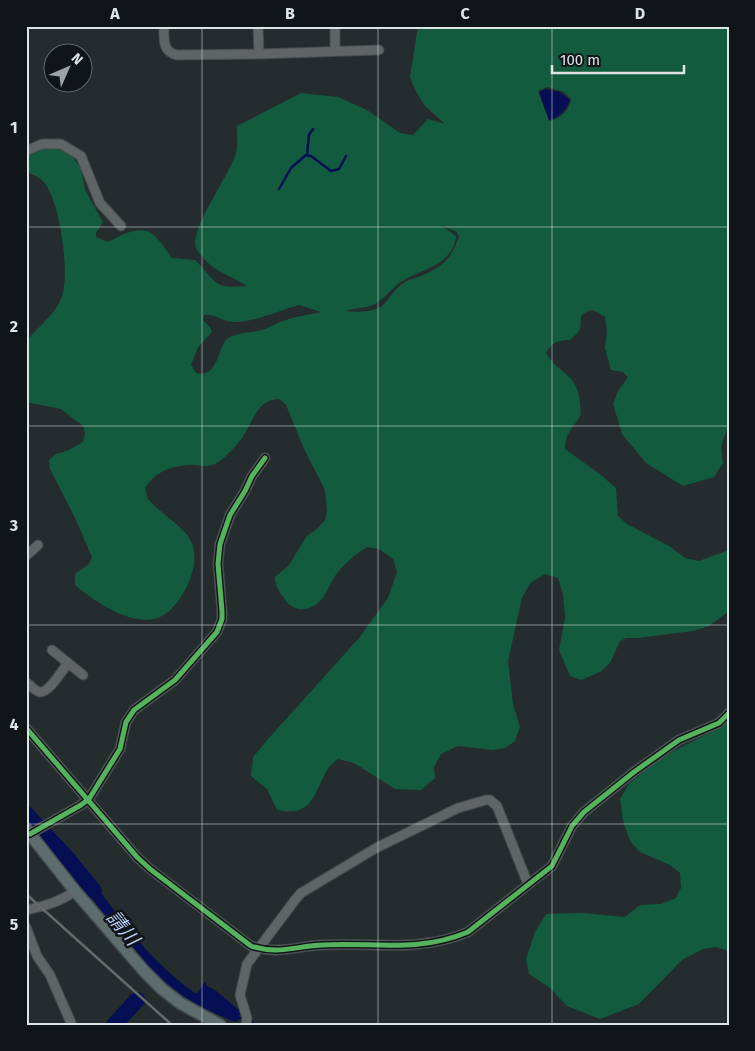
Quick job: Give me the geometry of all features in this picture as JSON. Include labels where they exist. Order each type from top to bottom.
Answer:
[{"type":"main road","points":[[31,831],[75,891],[129,956],[162,989],[200,1015],[220,1025]]},
{"type":"street","points":[[164,26],[164,43],[168,51],[174,54],[259,54],[379,50]]},
{"type":"street","points":[[258,26],[259,54]]},
{"type":"street","points":[[335,26],[335,51]]},
{"type":"street","points":[[26,151],[42,144],[60,144],[81,156],[100,204],[121,226]]},
{"type":"street","points":[[31,831],[48,824],[88,799],[120,749],[126,722],[134,710],[176,680],[218,632],[222,619],[218,564],[220,544],[230,515],[245,492],[252,476],[265,458]]},
{"type":"street","points":[[26,556],[38,544]]},
{"type":"street","points":[[52,650],[84,675]]},
{"type":"street","points":[[26,682],[38,691],[45,691],[68,663]]},
{"type":"street","points":[[26,728],[137,857],[150,869],[251,946],[271,951],[323,945],[418,945],[453,938],[468,932],[552,866],[572,826],[584,812],[634,772],[679,740],[719,723],[729,713]]},
{"type":"street","points":[[246,1025],[246,1013],[240,995],[248,964],[295,900],[310,887],[376,848],[458,808],[490,800],[497,806],[528,884]]},
{"type":"street","points":[[26,910],[55,903],[75,891]]},
{"type":"street","points":[[26,927],[35,951],[50,975],[72,1025]]},
{"type":"green space","points":[[418,26],[729,26],[729,424],[721,446],[723,463],[714,477],[683,486],[646,463],[622,434],[613,404],[618,391],[628,377],[623,372],[611,370],[605,348],[607,331],[605,317],[593,310],[587,312],[581,318],[579,331],[570,340],[559,341],[553,344],[546,353],[556,366],[571,379],[578,393],[580,403],[579,418],[567,436],[565,449],[616,488],[618,516],[627,524],[669,546],[685,558],[699,561],[729,550],[729,611],[709,626],[693,631],[626,638],[620,641],[610,663],[600,672],[581,680],[570,676],[559,650],[565,618],[563,594],[558,578],[545,574],[530,583],[522,598],[508,661],[513,704],[520,727],[515,741],[505,748],[492,750],[458,746],[441,754],[434,767],[435,778],[421,790],[395,789],[354,763],[338,759],[328,769],[315,795],[305,807],[289,811],[277,810],[267,789],[251,776],[253,757],[359,638],[388,598],[397,572],[393,559],[379,549],[367,547],[341,568],[325,595],[311,607],[296,608],[288,603],[282,595],[277,587],[275,577],[289,565],[306,537],[325,520],[327,510],[325,490],[304,449],[286,405],[279,399],[271,400],[260,408],[240,441],[214,465],[191,465],[171,468],[154,477],[145,488],[148,499],[185,533],[193,546],[194,563],[190,580],[181,597],[169,612],[152,619],[128,617],[104,606],[75,585],[75,574],[89,564],[92,557],[50,469],[49,460],[56,454],[69,450],[83,442],[85,433],[83,426],[61,409],[26,402],[26,341],[52,314],[60,302],[65,271],[62,237],[54,203],[43,181],[26,172],[26,155],[44,147],[57,147],[68,151],[81,168],[85,190],[103,222],[96,233],[96,237],[108,242],[119,236],[144,230],[150,232],[160,241],[172,258],[195,260],[212,279],[221,285],[247,286],[215,268],[204,259],[196,248],[195,239],[204,215],[236,153],[237,126],[301,93],[338,97],[367,110],[400,133],[413,135],[428,119],[445,124],[425,106],[415,90],[410,77]],"holes":[[[547,87],[564,92],[571,99],[569,107],[564,113],[549,121],[538,91]],[[441,225],[457,232],[459,237],[450,256],[442,265],[402,284],[379,308],[354,312],[345,311],[375,304],[402,281],[443,260],[454,246],[456,236]],[[299,305],[321,312],[290,319],[265,329],[230,337],[222,346],[210,371],[196,373],[191,365],[198,347],[212,332],[203,320],[204,315],[211,315],[230,322],[241,322]]]},
{"type":"green space","points":[[729,719],[729,951],[716,947],[703,949],[682,960],[639,1004],[600,1019],[567,1006],[550,988],[529,974],[526,959],[535,932],[546,914],[583,913],[625,917],[640,905],[661,904],[676,898],[681,888],[680,873],[670,865],[640,852],[630,841],[623,821],[620,799],[629,784],[660,758],[711,732]]},
{"type":"water","points":[[546,89],[560,92],[570,100],[562,113],[549,120],[539,92]]},
{"type":"water","points":[[85,871],[149,953],[164,968],[196,994],[205,982],[207,986],[215,990],[239,1010],[241,1013],[239,1016],[242,1018],[235,1022],[200,1006],[180,994],[151,969],[124,940],[76,878]]},
{"type":"waterway","points":[[307,155],[309,135],[313,129]]},
{"type":"waterway","points":[[279,189],[291,168],[306,155],[311,156],[331,171],[339,169],[346,156]]},
{"type":"waterway","name":"請川","points":[[26,814],[68,859],[94,891]]},
{"type":"waterway","points":[[114,1025],[137,1000]]},
{"type":"waterway","points":[[252,1023],[256,1025]]},
{"type":"railway","points":[[26,894],[172,1025]]},
{"type":"cycle path","points":[[30,834],[89,799],[120,749],[126,722],[134,710],[175,680],[217,632],[222,619],[218,564],[220,544],[230,515],[252,476],[265,458]]},
{"type":"cycle path","points":[[26,728],[137,857],[150,869],[251,946],[261,949],[279,950],[342,944],[414,945],[450,938],[468,932],[552,866],[572,826],[584,812],[634,772],[679,740],[719,723],[729,713]]}]
